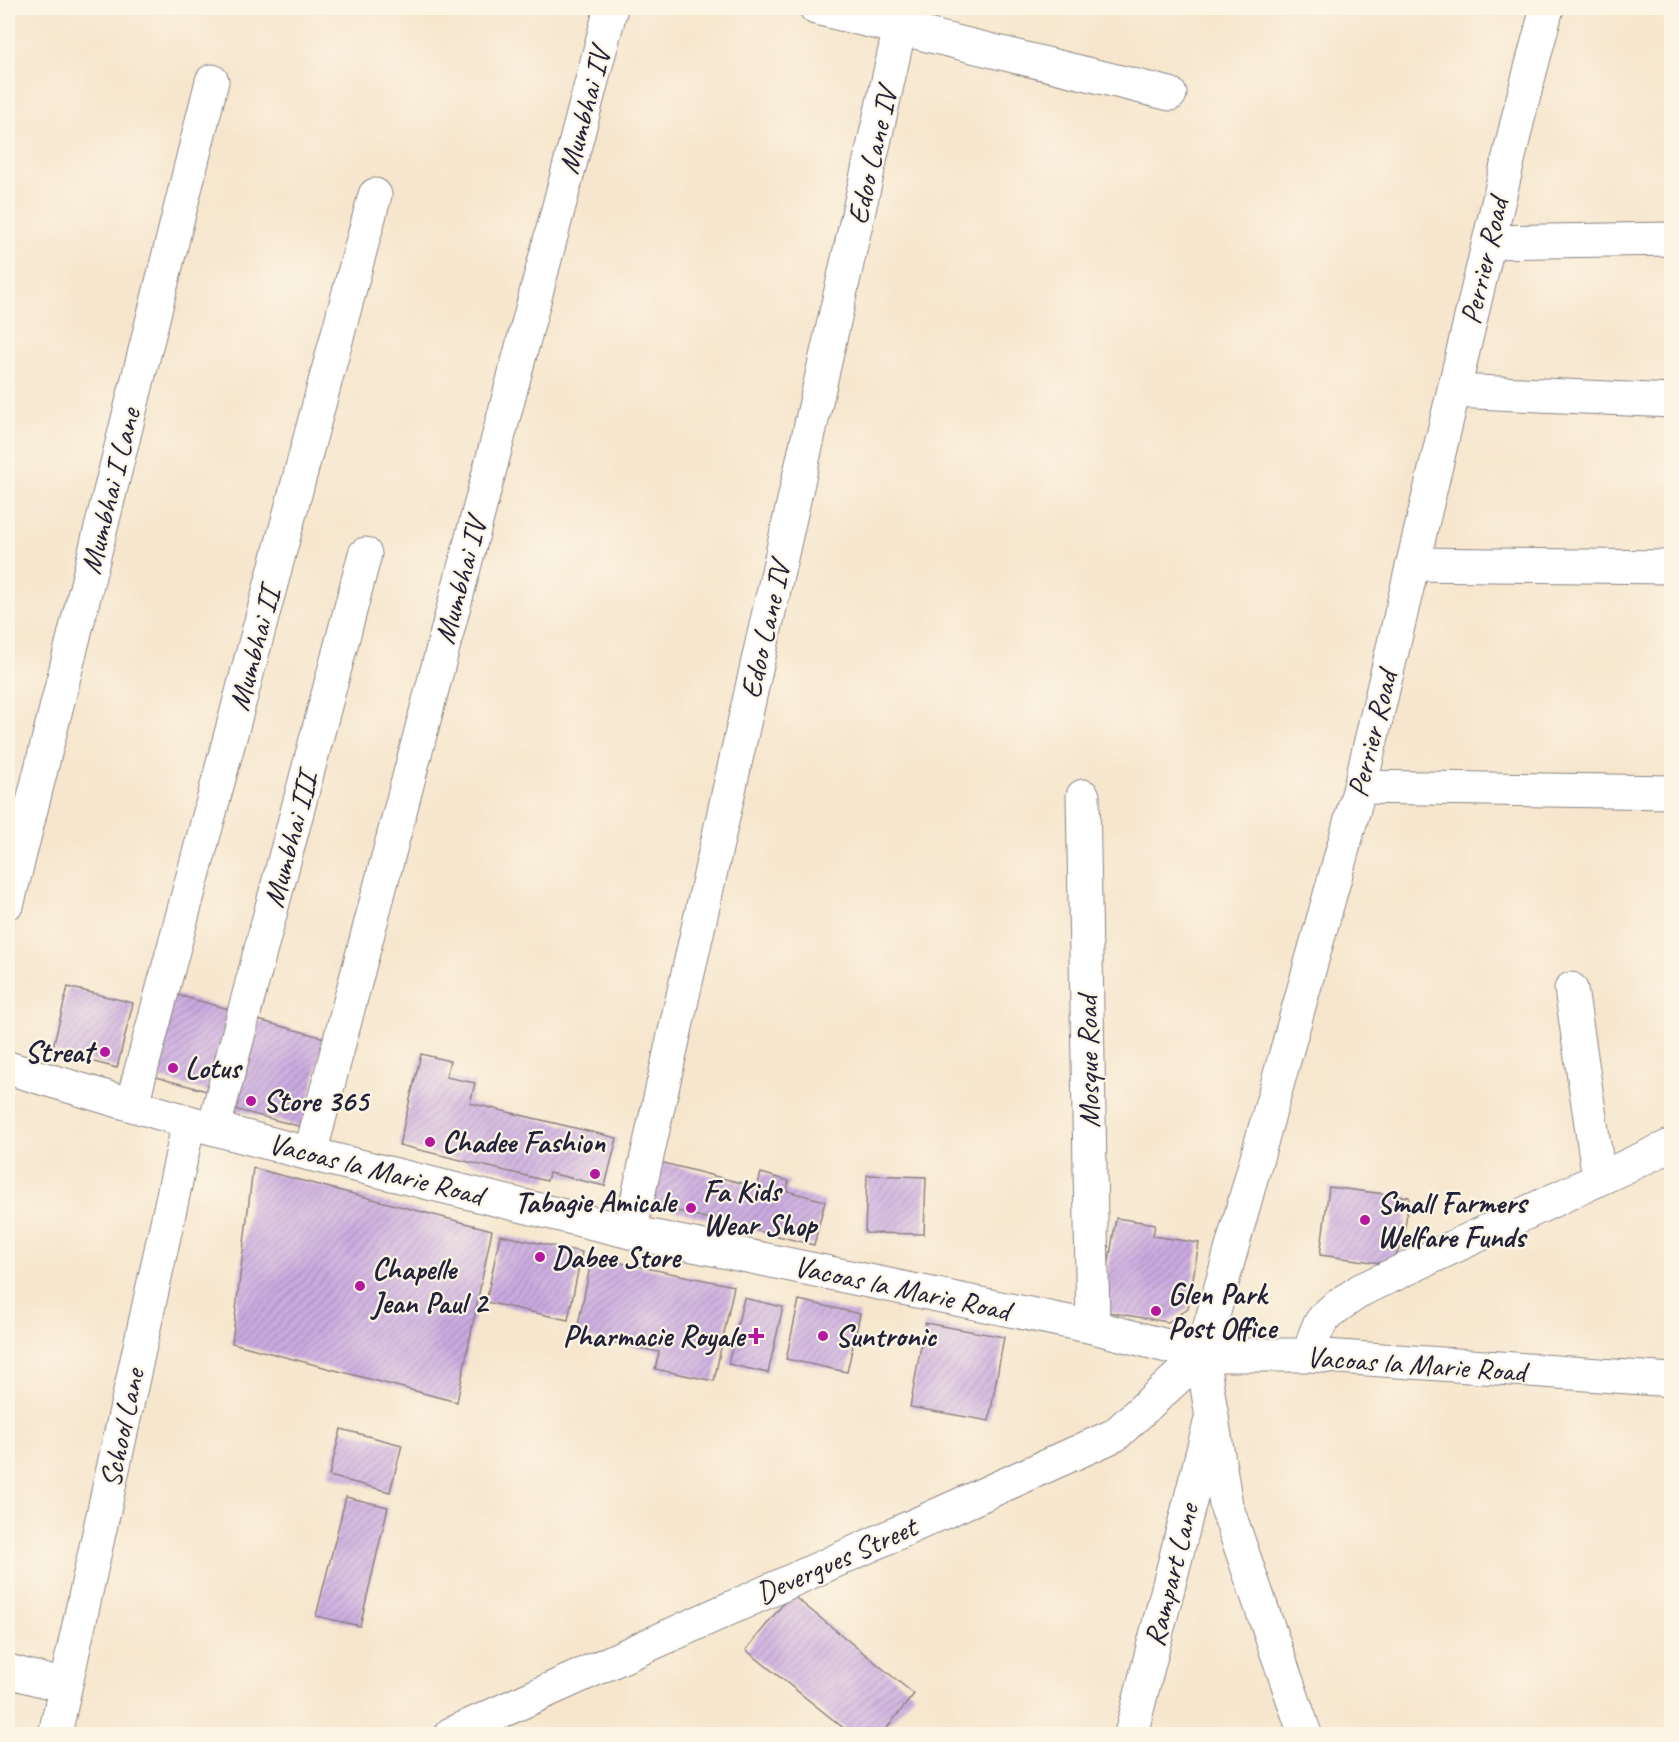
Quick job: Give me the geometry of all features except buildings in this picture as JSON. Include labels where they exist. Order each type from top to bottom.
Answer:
[{"type":"street","name":"Mumbhai IV","points":[[310,1154],[611,8]]},
{"type":"street","points":[[816,8],[1170,94]]},
{"type":"street","name":"Perrier Road","points":[[1202,1355],[1360,787],[1488,242],[1547,8]]},
{"type":"street","name":"Edoo Lane IV","points":[[630,1232],[900,27]]},
{"type":"street","name":"Mumbhai I Lane","points":[[8,902],[212,81]]},
{"type":"street","name":"Mumbhai II","points":[[132,1104],[375,195]]},
{"type":"street","points":[[1488,242],[1671,239]]},
{"type":"street","points":[[1454,391],[1671,401]]},
{"type":"street","name":"Mumbhai III","points":[[202,1124],[365,554]]},
{"type":"street","points":[[1413,564],[1671,567]]},
{"type":"street","points":[[1360,787],[1671,792]]},
{"type":"street","name":"Mosque Road","points":[[1083,796],[1093,1327]]},
{"type":"street","points":[[1571,989],[1599,1178]]},
{"type":"street","name":"Vacoas la Marie Road","points":[[8,1068],[310,1154],[630,1232],[1093,1327],[1202,1355],[1310,1355],[1671,1380]]},
{"type":"street","name":"School Lane","points":[[55,1734],[202,1124]]},
{"type":"street","points":[[1310,1355],[1314,1333],[1325,1316],[1361,1290],[1671,1145]]},
{"type":"street","points":[[1202,1355],[1226,1505],[1305,1734]]},
{"type":"street","name":"Devergues Street","points":[[451,1734],[1115,1435],[1202,1355]]},
{"type":"street","name":"Rampart Lane","points":[[1131,1734],[1212,1414]]},
{"type":"street","points":[[8,1671],[65,1686]]},
{"type":"place","name":"Streat","points":[[105,1052]]},
{"type":"place","name":"Lotus","points":[[173,1068]]},
{"type":"place","name":"Store 365","points":[[251,1101]]},
{"type":"place","name":"Chadee Fashion","points":[[430,1142]]},
{"type":"place","name":"Tabagie Amicale","points":[[595,1174]]},
{"type":"place","name":"Fa Kids Wear Shop","points":[[691,1208]]},
{"type":"place","name":"Small Farmers Welfare Funds","points":[[1365,1220]]},
{"type":"place","name":"Dabee Store","points":[[540,1257]]},
{"type":"place","name":"Chapelle Jean Paul 2","points":[[360,1286]]},
{"type":"place","name":"Glen Park Post Office","points":[[1156,1311]]},
{"type":"place","name":"Pharmacie Royale","points":[[756,1336]]},
{"type":"place","name":"Suntronic","points":[[823,1336]]}]
